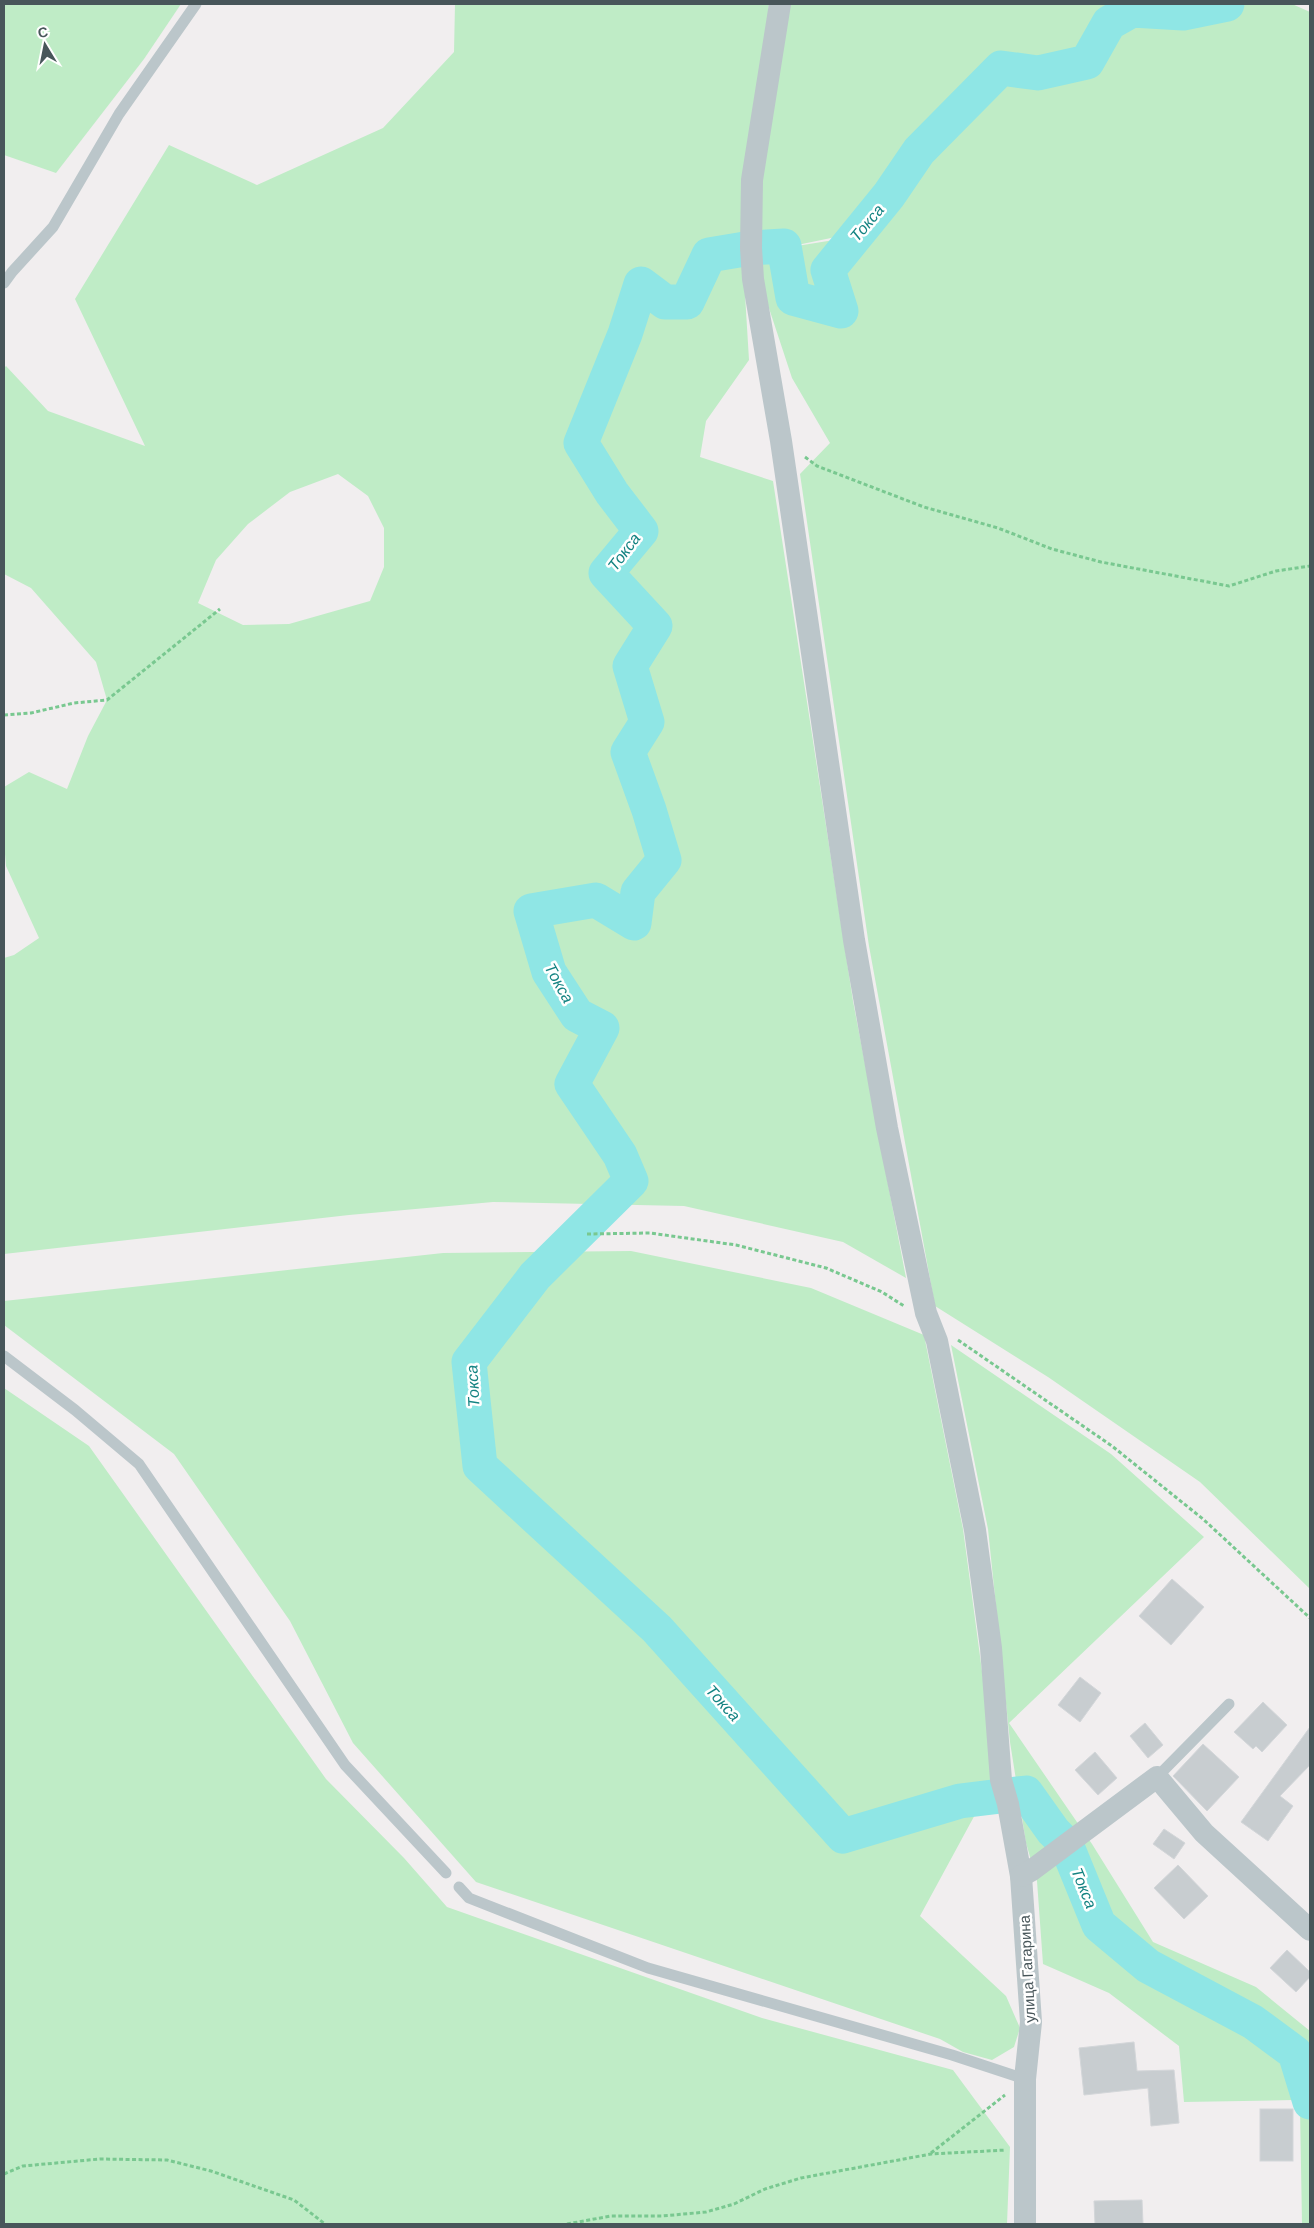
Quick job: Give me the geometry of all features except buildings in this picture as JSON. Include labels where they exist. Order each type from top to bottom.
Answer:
[{"type":"street","name":"улица Гагарина","points":[[780,4],[752,180],[751,248],[753,279],[780,441],[854,940],[887,1128],[926,1312],[937,1341],[975,1530],[991,1648],[1001,1780],[1008,1804],[1021,1876],[1031,2022],[1025,2079],[1025,2224]]},
{"type":"street","points":[[1021,1876],[1032,1870],[1157,1777],[1204,1832],[1310,1930]]},
{"type":"lane","points":[[4,283],[53,227],[119,114],[196,4]]},
{"type":"lane","points":[[4,1356],[75,1410],[139,1464],[344,1765],[446,1873]]},
{"type":"lane","points":[[1157,1777],[1229,1704]]},
{"type":"lane","points":[[459,1887],[470,1898],[648,1968],[952,2054],[1025,2079]]},
{"type":"path","points":[[780,441],[817,466],[860,483],[924,506],[998,528],[1052,549],[1101,562],[1229,586],[1276,571],[1310,566]]},
{"type":"path","points":[[4,714],[31,713],[74,703],[107,700],[220,609]]},
{"type":"path","points":[[587,1234],[650,1233],[727,1244],[826,1268],[882,1292],[931,1322],[1112,1446],[1204,1519],[1310,1618]]},
{"type":"path","points":[[931,2154],[1025,2079]]},
{"type":"path","points":[[567,2224],[611,2216],[662,2216],[706,2212],[734,2204],[765,2189],[801,2178],[931,2154],[1026,2149]]},
{"type":"path","points":[[4,2174],[23,2166],[100,2159],[167,2160],[211,2171],[294,2200],[325,2224]]},
{"type":"green space","points":[[4,4],[181,4],[144,59],[56,173],[4,155]]},
{"type":"green space","points":[[455,4],[769,4],[744,278],[749,360],[706,421],[700,457],[773,481],[853,1001],[906,1278],[843,1242],[684,1206],[493,1202],[349,1215],[4,1254],[4,958],[14,955],[39,938],[6,866],[4,787],[29,772],[67,789],[88,736],[107,700],[96,662],[31,588],[4,574],[4,368],[6,366],[48,411],[145,446],[75,299],[169,145],[257,185],[383,128],[454,52]],"holes":[[[338,474],[368,496],[384,528],[384,567],[370,601],[289,624],[243,625],[198,603],[216,560],[248,524],[290,492]]]},
{"type":"green space","points":[[790,4],[1199,4],[1137,8],[1115,13],[1102,23],[1084,57],[1038,68],[997,64],[917,149],[855,233],[778,249],[859,236],[922,153],[1001,72],[1038,76],[1087,66],[1112,27],[1131,16],[1183,18],[1250,4],[1292,4],[1310,12],[1310,1589],[1200,1482],[1048,1377],[935,1306],[869,946],[800,474],[830,443],[792,378],[760,281],[758,181]]},
{"type":"green space","points":[[631,1251],[811,1288],[924,1335],[963,1529],[996,1776],[920,1916],[1006,1996],[1020,2028],[1014,2047],[992,2060],[963,2052],[940,2039],[476,1882],[353,1743],[290,1621],[174,1454],[4,1325],[4,1301],[443,1253]]},
{"type":"green space","points":[[951,1345],[1111,1454],[1204,1537],[1009,1723],[1092,1844],[1153,1942],[1256,1987],[1310,2031],[1310,2224],[1302,2224],[1300,2108],[1293,2100],[1184,2102],[1179,2046],[1109,1993],[1043,1964],[1037,1881],[1026,1843],[1010,1742],[988,1529]]},
{"type":"green space","points":[[4,1388],[89,1446],[326,1779],[404,1858],[447,1907],[762,2018],[953,2070],[1010,2147],[1007,2224],[4,2224]]},
{"type":"waterway","name":"Токса","points":[[1227,4],[1183,13],[1132,10],[1109,23],[1087,62],[1038,73],[1001,68],[919,151],[889,195],[828,270],[841,311],[793,298],[784,246],[751,248],[709,255],[687,302],[665,302],[641,284],[625,334],[581,443],[612,493],[641,531],[606,573],[655,626],[630,666],[647,722],[628,752],[649,810],[664,860],[638,892],[634,923],[596,900],[531,911],[549,972],[577,1015],[602,1028],[572,1084],[620,1155],[631,1181],[535,1276],[469,1362],[480,1466],[657,1629],[843,1836],[960,1801],[1026,1793],[1053,1831],[1066,1844],[1099,1925],[1148,1966],[1253,2022],[1295,2053],[1310,2102]]}]
